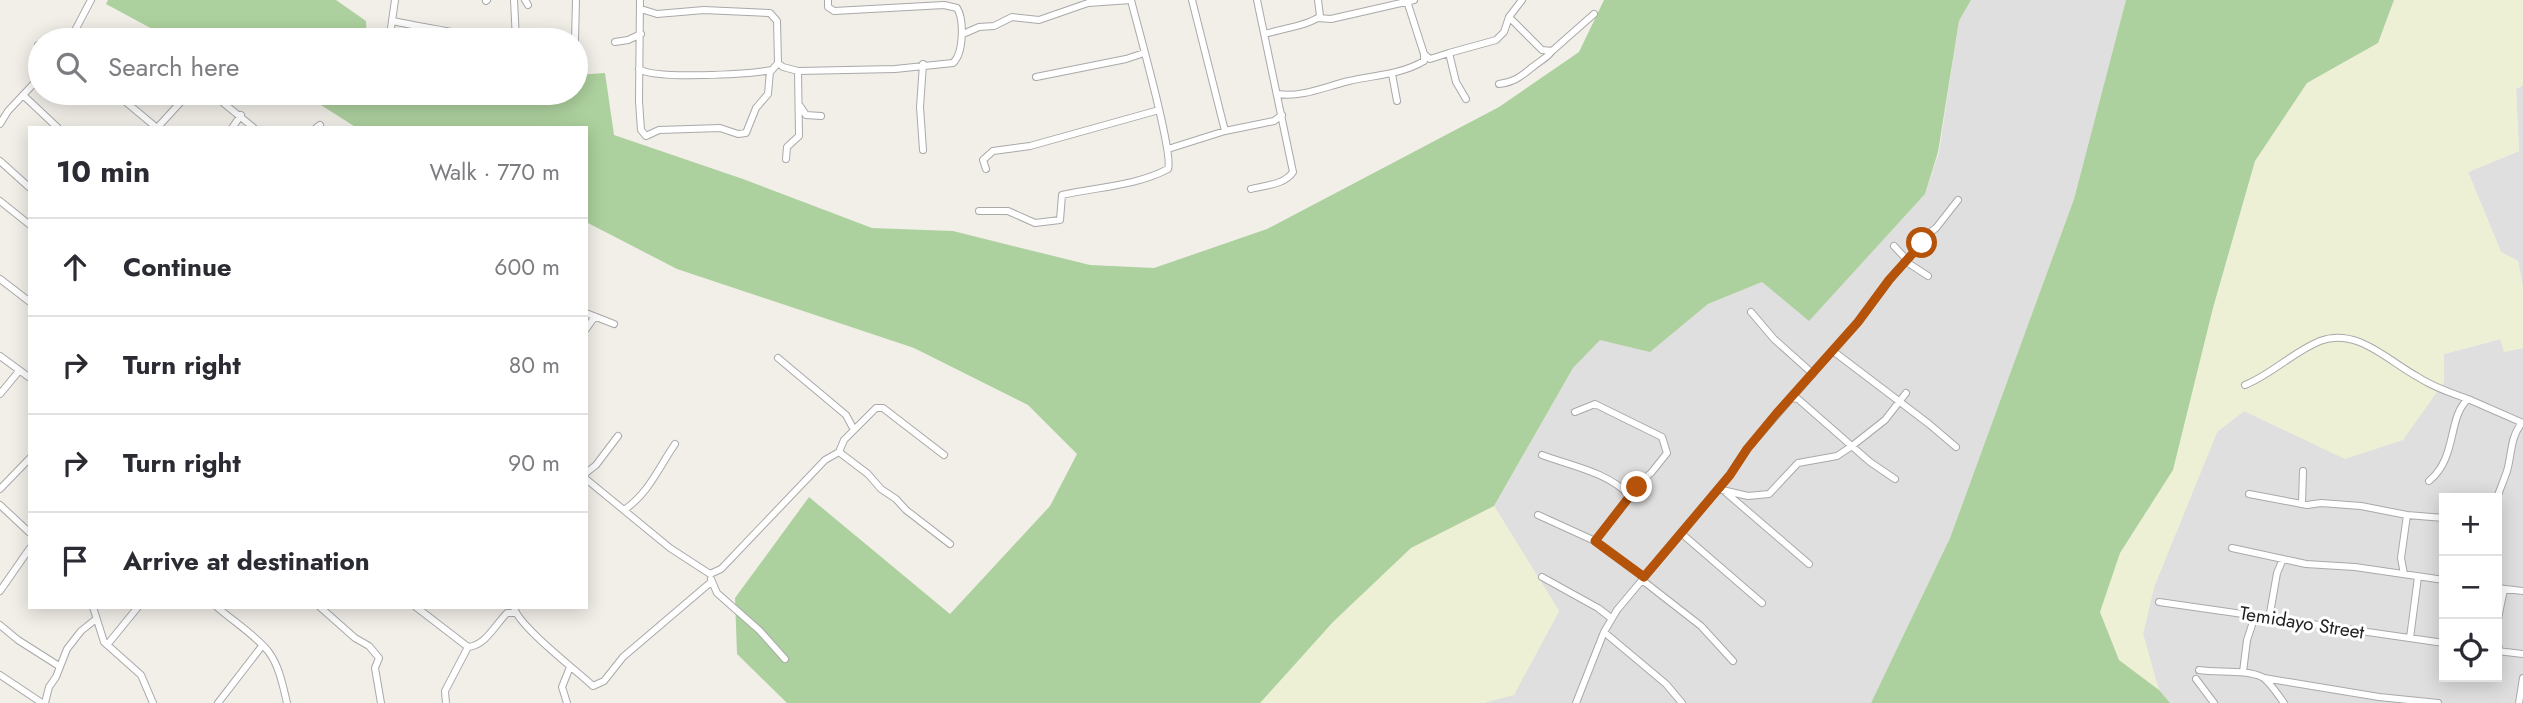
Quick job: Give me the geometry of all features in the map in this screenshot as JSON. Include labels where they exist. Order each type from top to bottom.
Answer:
[{"type":"street","points":[[76,28],[91,0]]},
{"type":"street","points":[[392,28],[395,0]]},
{"type":"street","points":[[514,0],[515,28]]},
{"type":"street","points":[[576,0],[576,28]]},
{"type":"street","points":[[640,0],[639,69],[643,134],[649,136],[659,131],[720,128],[738,134],[746,132],[756,108],[769,90],[770,71],[778,63],[777,21],[770,13],[704,10],[657,14],[641,9]]},
{"type":"street","points":[[778,63],[798,71],[895,69],[955,62],[959,54],[963,34],[960,12],[954,6],[840,12],[830,10],[828,0]]},
{"type":"street","points":[[963,34],[979,27],[993,26],[1012,17],[1039,20],[1092,1],[1131,0],[1170,164],[1164,171],[1128,183],[1062,195],[1060,220],[1035,223],[1008,211],[979,211]]},
{"type":"street","points":[[1192,0],[1225,131]]},
{"type":"street","points":[[1251,189],[1280,183],[1287,180],[1293,172],[1257,0]]},
{"type":"street","points":[[1265,34],[1314,22],[1320,9],[1318,0]]},
{"type":"street","points":[[1318,18],[1351,15],[1414,0]]},
{"type":"street","points":[[1278,94],[1298,94],[1352,80],[1392,74],[1426,58],[1496,40],[1504,32],[1509,17],[1522,0]]},
{"type":"street","points":[[1407,1],[1426,58]]},
{"type":"street","points":[[1499,85],[1512,83],[1526,75],[1535,65],[1545,61],[1552,51],[1594,14]]},
{"type":"street","points":[[1509,17],[1542,50],[1545,61]]},
{"type":"street","points":[[393,21],[423,28]]},
{"type":"street","points":[[615,42],[641,34]]},
{"type":"street","points":[[1542,50],[1552,51]]},
{"type":"street","points":[[1036,77],[1144,53]]},
{"type":"street","points":[[1449,54],[1456,82],[1466,99]]},
{"type":"street","points":[[923,64],[920,107],[923,150]]},
{"type":"street","points":[[639,69],[649,73],[680,74],[770,71]]},
{"type":"street","points":[[798,71],[799,136],[806,145]]},
{"type":"street","points":[[1392,74],[1397,101]]},
{"type":"street","points":[[0,124],[28,90]]},
{"type":"street","points":[[23,95],[28,100]]},
{"type":"street","points":[[0,105],[8,111]]},
{"type":"street","points":[[34,105],[56,126]]},
{"type":"street","points":[[130,105],[156,126]]},
{"type":"street","points":[[160,126],[178,105]]},
{"type":"street","points":[[227,105],[252,126]]},
{"type":"street","points":[[800,106],[806,115],[821,116]]},
{"type":"street","points":[[986,169],[983,160],[993,151],[1038,144],[1159,110]]},
{"type":"street","points":[[233,126],[241,115]]},
{"type":"street","points":[[1168,149],[1225,131],[1274,121],[1282,116]]},
{"type":"street","points":[[786,159],[787,147],[799,136]]},
{"type":"street","points":[[0,161],[28,186]]},
{"type":"street","points":[[1576,703],[1611,618],[1721,489],[1747,449],[1796,396],[1958,200]]},
{"type":"street","points":[[0,201],[28,223]]},
{"type":"street","points":[[1894,246],[1906,261],[1928,276]]},
{"type":"street","points":[[0,279],[28,300]]},
{"type":"street","points":[[1751,312],[1774,339],[1813,374]]},
{"type":"street","points":[[588,314],[614,324]]},
{"type":"street","points":[[588,327],[594,318]]},
{"type":"street","points":[[2245,385],[2317,342],[2339,338],[2356,340],[2379,351],[2418,378],[2522,423],[2516,430],[2499,493]]},
{"type":"street","points":[[1833,351],[1956,447]]},
{"type":"street","points":[[0,356],[28,377]]},
{"type":"street","points":[[778,358],[846,415],[852,421],[854,430]]},
{"type":"street","points":[[0,394],[19,371]]},
{"type":"street","points":[[1721,489],[1748,496],[1769,494],[1798,463],[1837,456],[1852,446],[1885,420],[1906,393]]},
{"type":"street","points":[[1796,396],[1870,462],[1895,479]]},
{"type":"street","points":[[2429,481],[2442,468],[2456,427],[2459,409],[2468,399]]},
{"type":"street","points":[[1575,412],[1595,404],[1662,436],[1667,453],[1595,541]]},
{"type":"street","points":[[710,573],[721,569],[825,460],[839,452],[844,440],[876,408],[883,408],[944,455]]},
{"type":"street","points":[[588,471],[618,436]]},
{"type":"street","points":[[624,510],[645,492],[654,475],[667,461],[675,444]]},
{"type":"street","points":[[839,452],[950,544]]},
{"type":"street","points":[[1542,455],[1608,479],[1630,496]]},
{"type":"street","points":[[0,489],[28,460]]},
{"type":"street","points":[[2302,471],[2302,503]]},
{"type":"street","points":[[588,481],[670,548],[710,573]]},
{"type":"street","points":[[1721,489],[1809,564]]},
{"type":"street","points":[[2249,494],[2302,503],[2361,506],[2439,518]]},
{"type":"street","points":[[0,505],[28,531]]},
{"type":"street","points":[[1538,515],[1595,541],[1701,626],[1733,661]]},
{"type":"street","points":[[2404,574],[2401,558],[2407,515]]},
{"type":"street","points":[[1681,533],[1762,603]]},
{"type":"street","points":[[2232,548],[2283,559],[2439,579]]},
{"type":"street","points":[[0,591],[28,551]]},
{"type":"street","points":[[2269,619],[2277,573],[2283,559]]},
{"type":"street","points":[[710,573],[711,582],[722,598],[759,630],[785,659]]},
{"type":"street","points":[[1542,577],[1611,618]]},
{"type":"street","points":[[2410,638],[2418,577]]},
{"type":"street","points":[[419,609],[468,647],[474,646],[492,633],[506,613],[514,610],[570,667],[593,686],[599,685],[614,671],[623,657],[711,582]]},
{"type":"street","points":[[2502,588],[2523,591]]},
{"type":"street","name":"Temidayo Street","points":[[2159,602],[2439,642]]},
{"type":"street","points":[[94,609],[107,645],[141,676],[153,703]]},
{"type":"street","points":[[107,645],[136,609]]},
{"type":"street","points":[[220,609],[251,633],[275,663],[287,703]]},
{"type":"street","points":[[322,609],[355,638],[369,646],[379,658],[375,668],[381,703]]},
{"type":"street","points":[[2243,672],[2247,640],[2255,616]]},
{"type":"street","points":[[0,675],[44,703],[59,666],[74,639],[96,619]]},
{"type":"street","points":[[0,625],[59,666]]},
{"type":"street","points":[[1604,632],[1666,684],[1682,703]]},
{"type":"street","points":[[218,703],[262,646]]},
{"type":"street","points":[[446,703],[445,691],[468,647]]},
{"type":"street","points":[[2502,651],[2523,654]]},
{"type":"street","points":[[568,703],[562,687],[570,667]]},
{"type":"street","points":[[366,669],[375,668]]},
{"type":"street","points":[[2199,670],[2243,672],[2264,678],[2403,701],[2438,703]]},
{"type":"street","points":[[2264,678],[2284,703]]},
{"type":"street","points":[[2519,703],[2523,678]]},
{"type":"street","points":[[2196,679],[2214,703]]},
{"type":"street","points":[[282,684],[295,682]]},
{"type":"street","points":[[2365,694],[2367,703]]},
{"type":"shaded area","points":[[1971,0],[2126,0],[2074,199],[1950,538],[1871,703],[1483,703],[1514,694],[1559,611],[1494,506],[1573,368],[1600,339],[1650,351],[1708,304],[1762,282],[1808,320],[1925,194],[1939,152],[1959,21]]},
{"type":"shaded area","points":[[2523,85],[2523,288],[2518,261],[2501,252],[2468,172],[2519,151],[2516,89]]},
{"type":"shaded area","points":[[2501,339],[2504,351],[2523,348],[2523,703],[2170,703],[2159,691],[2143,634],[2154,587],[2217,432],[2244,411],[2345,458],[2444,382],[2444,354]]},
{"type":"green space","points":[[108,0],[336,0],[366,21],[366,28],[150,28],[106,4]]},
{"type":"green space","points":[[1604,0],[1971,0],[1959,21],[1938,152],[1925,194],[1809,321],[1762,282],[1708,304],[1650,352],[1600,340],[1573,368],[1494,506],[1411,548],[1333,622],[1260,703],[787,703],[737,654],[735,598],[809,497],[950,614],[1050,506],[1077,454],[1028,405],[914,348],[677,269],[588,223],[588,126],[354,126],[321,105],[588,105],[588,74],[605,73],[614,135],[743,179],[872,228],[953,231],[1090,265],[1154,268],[1267,229],[1499,107],[1579,52]]},
{"type":"green space","points":[[2126,0],[2394,0],[2378,43],[2307,83],[2255,161],[2213,308],[2173,470],[2120,553],[2100,612],[2119,660],[2159,690],[2170,703],[1871,703],[1950,538],[2074,199]]},
{"type":"green space","points":[[2394,0],[2523,0],[2523,85],[2516,89],[2519,151],[2468,172],[2501,252],[2518,261],[2523,288],[2523,348],[2504,352],[2500,339],[2444,354],[2444,382],[2403,440],[2345,459],[2244,411],[2217,432],[2154,587],[2143,634],[2159,690],[2119,660],[2100,612],[2120,553],[2173,470],[2213,308],[2255,161],[2307,83],[2378,43]]},
{"type":"green space","points":[[1494,506],[1559,611],[1514,695],[1483,703],[1260,703],[1333,622],[1411,548]]},
{"type":"route","points":[[1637,487],[1595,541],[1644,577],[1730,475],[1776,414],[1823,363],[1922,243]]}]
